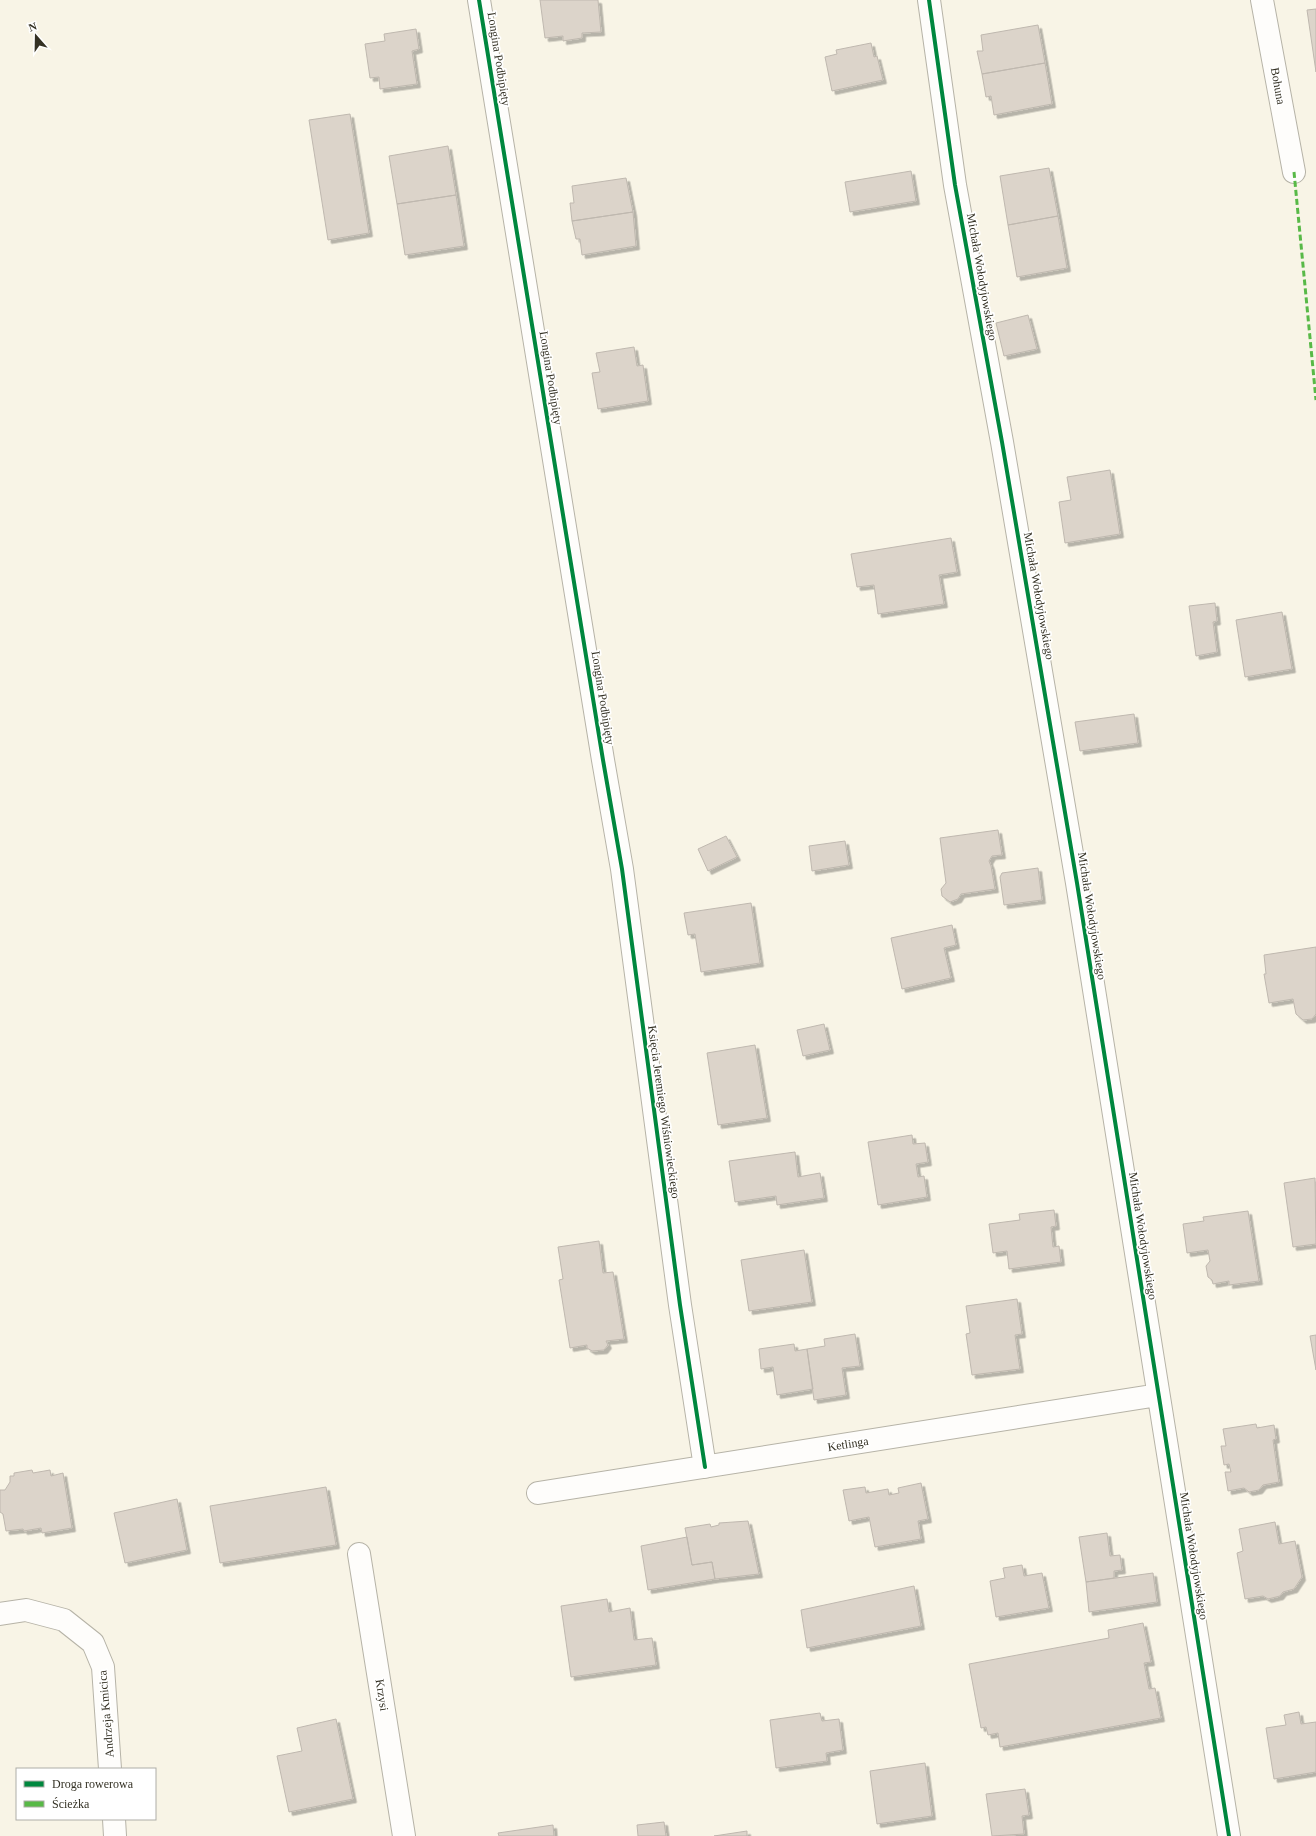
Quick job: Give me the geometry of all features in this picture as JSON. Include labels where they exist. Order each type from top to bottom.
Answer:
[{"type":"street","name":"Longina Podbipięty","points":[[479,0],[603,760]]},
{"type":"street","name":"Michała Wołodyjowskiego","points":[[929,0],[955,185],[1002,442],[1076,875],[1229,1836]]},
{"type":"street","name":"Bohuna","points":[[1262,0],[1294,172]]},
{"type":"street","name":"Księcia Jeremiego Wiśniowieckiego","points":[[603,760],[622,869],[679,1297],[705,1467]]},
{"type":"street","name":"Ketlinga","points":[[538,1493],[1158,1395]]},
{"type":"street","name":"Krzysi","points":[[359,1554],[404,1836]]},
{"type":"street","name":"Andrzeja Kmicica","points":[[0,1614],[26,1610],[64,1620],[93,1643],[103,1667],[110,1768]]},
{"type":"street","points":[[114,1820],[116,1836]]},
{"type":"building","points":[[540,0],[598,0],[601,32],[582,33],[582,38],[563,41],[563,36],[545,38]]},
{"type":"building","points":[[1316,9],[1316,72],[1307,10]]},
{"type":"building","points":[[1038,25],[1045,63],[982,74],[977,51],[983,51],[981,35]]},
{"type":"building","points":[[416,29],[419,49],[412,51],[417,84],[380,89],[379,77],[370,78],[365,44],[385,41],[384,34]]},
{"type":"building","points":[[871,43],[874,57],[877,56],[883,80],[832,91],[825,57],[837,54],[836,50]]},
{"type":"building","points":[[1045,63],[1052,104],[994,115],[991,96],[986,97],[982,74]]},
{"type":"building","points":[[350,114],[369,233],[328,240],[309,120]]},
{"type":"building","points":[[448,146],[456,195],[397,204],[389,156]]},
{"type":"building","points":[[1049,168],[1058,216],[1008,225],[1000,176]]},
{"type":"building","points":[[911,171],[916,201],[850,212],[845,182]]},
{"type":"building","points":[[626,178],[633,212],[572,221],[570,203],[574,203],[572,186]]},
{"type":"building","points":[[456,195],[464,246],[405,255],[397,204]]},
{"type":"building","points":[[633,212],[636,246],[582,255],[580,239],[576,239],[572,221]]},
{"type":"building","points":[[1058,216],[1067,268],[1017,277],[1008,225]]},
{"type":"building","points":[[1028,315],[1037,349],[1004,356],[996,323]]},
{"type":"building","points":[[634,347],[637,366],[643,365],[648,401],[598,409],[592,373],[600,372],[596,353]]},
{"type":"building","points":[[1110,470],[1120,534],[1065,543],[1059,502],[1071,500],[1067,477]]},
{"type":"building","points":[[951,538],[957,572],[939,575],[944,604],[878,614],[874,585],[857,587],[851,554]]},
{"type":"building","points":[[1215,603],[1217,621],[1213,622],[1217,652],[1196,656],[1189,606]]},
{"type":"building","points":[[1282,612],[1292,669],[1245,677],[1236,620]]},
{"type":"building","points":[[1134,714],[1138,743],[1080,751],[1075,722]]},
{"type":"building","points":[[998,830],[1002,855],[992,856],[989,861],[995,889],[961,894],[958,899],[950,902],[942,896],[941,889],[946,883],[940,838]]},
{"type":"building","points":[[726,836],[737,857],[708,871],[698,849]]},
{"type":"building","points":[[845,841],[849,865],[812,871],[809,846]]},
{"type":"building","points":[[1038,868],[1042,900],[1004,905],[1000,877],[1002,873]]},
{"type":"building","points":[[751,903],[760,963],[701,972],[695,934],[688,935],[684,913]]},
{"type":"building","points":[[952,925],[956,945],[944,948],[951,978],[902,989],[891,938]]},
{"type":"building","points":[[1316,947],[1316,1014],[1312,1019],[1303,1020],[1296,1014],[1293,999],[1269,1003],[1264,974],[1266,974],[1264,955]]},
{"type":"building","points":[[824,1024],[830,1050],[803,1056],[797,1030]]},
{"type":"building","points":[[755,1045],[767,1118],[718,1125],[707,1053]]},
{"type":"building","points":[[912,1135],[913,1144],[925,1143],[928,1162],[916,1164],[918,1177],[924,1176],[927,1197],[878,1205],[868,1142]]},
{"type":"building","points":[[795,1152],[798,1177],[820,1173],[824,1198],[777,1205],[776,1196],[735,1202],[729,1161]]},
{"type":"building","points":[[1315,1178],[1316,1244],[1293,1247],[1284,1183]]},
{"type":"building","points":[[1054,1210],[1056,1226],[1051,1227],[1053,1247],[1059,1246],[1061,1262],[1009,1269],[1007,1251],[993,1253],[989,1224],[1020,1220],[1019,1214]]},
{"type":"building","points":[[1248,1211],[1259,1281],[1229,1285],[1229,1281],[1213,1284],[1212,1280],[1208,1277],[1206,1266],[1210,1261],[1208,1250],[1187,1253],[1183,1224],[1204,1221],[1203,1217]]},
{"type":"building","points":[[599,1241],[603,1273],[613,1272],[624,1339],[606,1341],[608,1345],[604,1350],[592,1351],[587,1348],[587,1345],[570,1348],[559,1280],[563,1279],[558,1247]]},
{"type":"building","points":[[804,1250],[812,1302],[749,1311],[741,1260]]},
{"type":"building","points":[[1017,1299],[1022,1334],[1015,1335],[1020,1369],[972,1375],[966,1334],[970,1333],[966,1306]]},
{"type":"building","points":[[855,1334],[860,1366],[842,1368],[846,1395],[814,1400],[807,1349],[825,1346],[824,1339]]},
{"type":"building","points":[[1316,1335],[1316,1370],[1310,1336]]},
{"type":"building","points":[[794,1344],[795,1351],[807,1349],[813,1389],[777,1395],[773,1367],[761,1369],[759,1349]]},
{"type":"building","points":[[1256,1424],[1257,1428],[1274,1425],[1276,1439],[1273,1440],[1279,1482],[1263,1485],[1259,1490],[1249,1492],[1244,1488],[1228,1491],[1225,1472],[1231,1472],[1229,1464],[1224,1465],[1221,1446],[1226,1446],[1223,1429]]},
{"type":"building","points":[[32,1470],[33,1473],[50,1470],[51,1476],[63,1473],[72,1528],[42,1533],[41,1528],[24,1531],[23,1529],[6,1531],[3,1514],[0,1512],[0,1490],[5,1490],[10,1482],[10,1476],[14,1476],[14,1473]]},
{"type":"building","points":[[921,1483],[928,1519],[918,1521],[921,1539],[875,1547],[869,1517],[849,1521],[843,1490],[865,1487],[866,1493],[888,1489],[889,1495],[899,1493],[898,1488]]},
{"type":"building","points":[[326,1487],[336,1545],[220,1563],[210,1506]]},
{"type":"building","points":[[177,1499],[187,1550],[125,1563],[114,1513]]},
{"type":"building","points":[[748,1521],[759,1574],[715,1579],[712,1562],[692,1565],[685,1528],[710,1524],[711,1527],[719,1525],[719,1523]]},
{"type":"building","points":[[1275,1522],[1279,1544],[1295,1541],[1302,1577],[1294,1589],[1283,1592],[1280,1596],[1268,1599],[1263,1596],[1245,1599],[1237,1553],[1243,1551],[1239,1529]]},
{"type":"building","points":[[1107,1533],[1110,1556],[1120,1555],[1122,1570],[1114,1571],[1114,1578],[1086,1582],[1079,1537]]},
{"type":"building","points":[[687,1537],[692,1565],[712,1562],[715,1579],[648,1590],[641,1546]]},
{"type":"building","points":[[1022,1565],[1024,1576],[1042,1573],[1049,1608],[996,1617],[990,1581],[1005,1578],[1003,1568]]},
{"type":"building","points":[[1153,1573],[1157,1602],[1089,1612],[1086,1582]]},
{"type":"building","points":[[914,1586],[921,1626],[807,1648],[801,1610]]},
{"type":"building","points":[[607,1599],[609,1612],[630,1608],[634,1640],[652,1638],[656,1665],[571,1677],[561,1606]]},
{"type":"building","points":[[1143,1623],[1151,1662],[1144,1663],[1149,1689],[1155,1688],[1161,1718],[1000,1747],[998,1733],[988,1735],[986,1727],[981,1728],[969,1664],[1109,1638],[1108,1630]]},
{"type":"building","points":[[1299,1712],[1301,1724],[1316,1722],[1316,1772],[1274,1779],[1266,1728],[1286,1725],[1284,1715]]},
{"type":"building","points":[[820,1713],[822,1721],[839,1719],[843,1750],[826,1753],[827,1761],[776,1768],[770,1720]]},
{"type":"building","points":[[336,1719],[353,1799],[289,1812],[277,1756],[302,1751],[297,1728]]},
{"type":"building","points":[[925,1763],[932,1816],[877,1824],[870,1771]]},
{"type":"building","points":[[1025,1789],[1029,1815],[1022,1816],[1024,1834],[992,1836],[986,1794]]},
{"type":"building","points":[[664,1822],[666,1836],[638,1836],[637,1825]]},
{"type":"building","points":[[553,1825],[554,1836],[499,1836],[498,1833]]},
{"type":"building","points":[[747,1831],[747,1836],[714,1836]]},
{"type":"marked path","points":[[1294,172],[1316,400]]},
{"type":"cycle path","points":[[479,0],[622,869],[680,1305],[705,1467]]},
{"type":"cycle path","points":[[929,0],[955,185],[1002,442],[1077,883],[1229,1836]]}]
